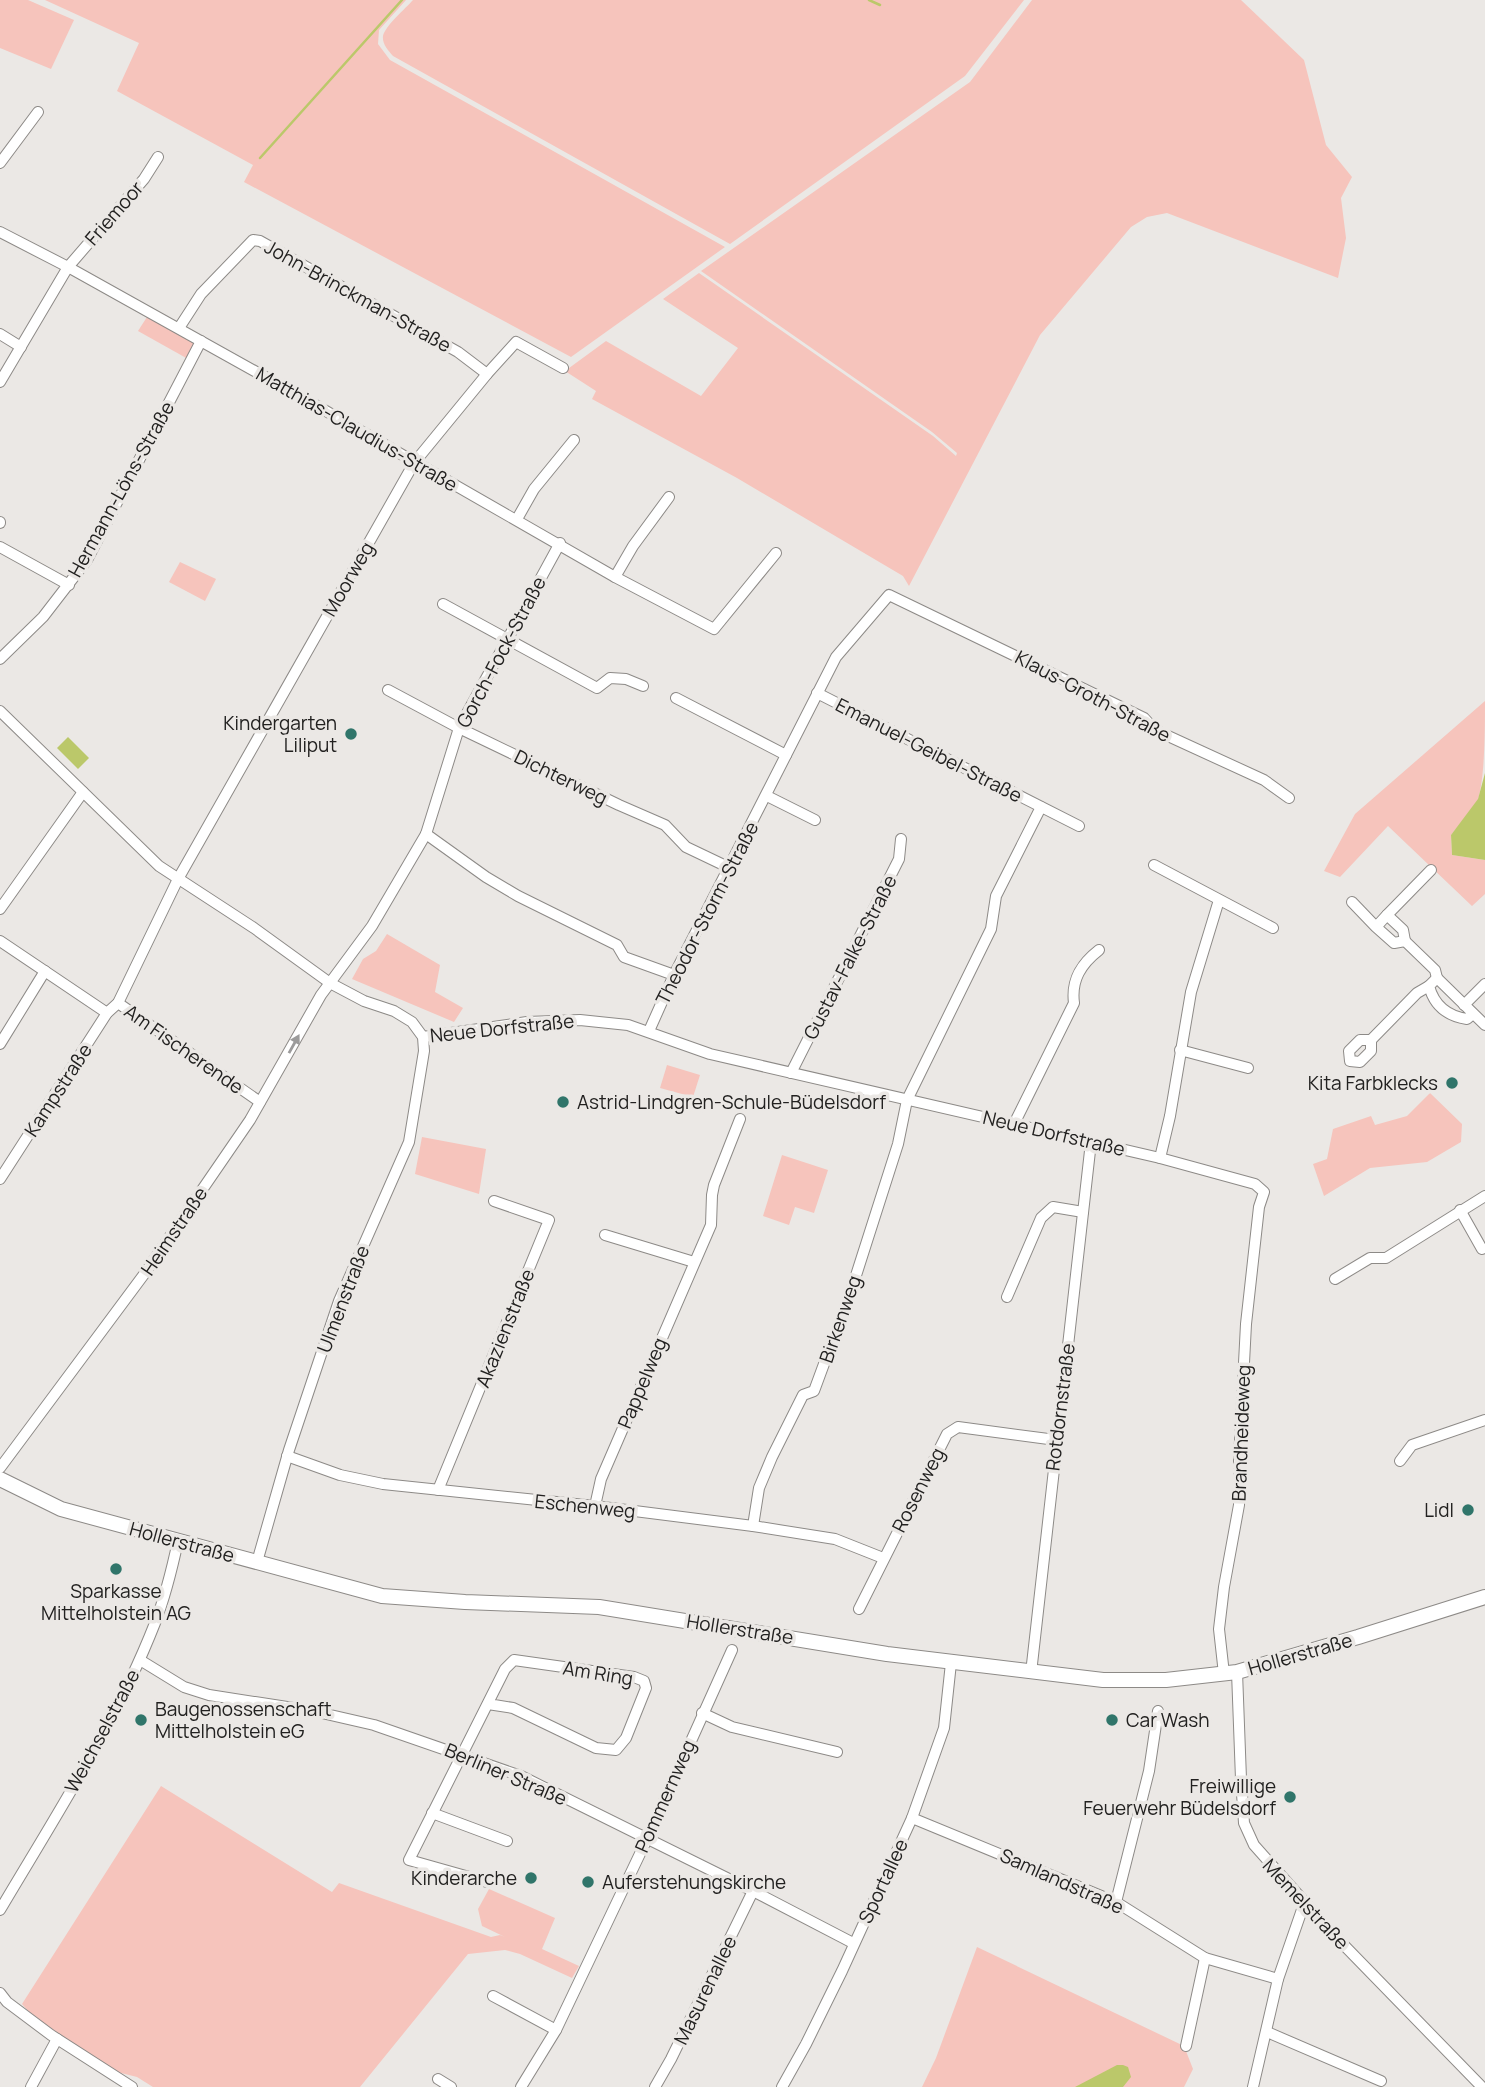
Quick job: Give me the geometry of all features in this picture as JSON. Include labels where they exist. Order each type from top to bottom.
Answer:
[{"type":"main road","name":"Hollerstraße","points":[[0,1479],[61,1508],[382,1596],[599,1607],[951,1663],[1103,1680],[1166,1680],[1231,1673],[1485,1597]]},
{"type":"street","points":[[0,163],[38,112]]},
{"type":"street","name":"Friemoor","points":[[0,382],[68,267],[145,179],[158,158]]},
{"type":"street","name":"Matthias-Claudius-Straße","points":[[0,232],[179,328],[615,577],[714,629],[776,553]]},
{"type":"street","name":"John-Brinckman-Straße","points":[[179,328],[201,294],[253,240],[260,241],[458,352],[487,374]]},
{"type":"street","points":[[0,334],[20,347]]},
{"type":"street","name":"Hermann-Löns-Straße","points":[[0,659],[43,617],[87,560],[201,341]]},
{"type":"street","name":"Moorweg","points":[[178,879],[414,463],[516,342],[563,368]]},
{"type":"street","points":[[517,519],[534,489],[574,440]]},
{"type":"street","points":[[615,577],[633,546],[669,497]]},
{"type":"street","name":"Gorch-Fock-Straße","points":[[330,983],[372,926],[426,834],[459,728],[560,544]]},
{"type":"street","points":[[0,547],[69,585]]},
{"type":"street","name":"Theodor-Storm-Straße","points":[[649,1031],[674,975],[836,657],[885,598],[889,595],[895,596]]},
{"type":"street","name":"Klaus-Groth-Straße","points":[[895,596],[1144,718],[1155,730],[1264,780],[1289,799]]},
{"type":"street","points":[[443,604],[597,688],[610,678],[626,679],[643,685]]},
{"type":"street","name":"Dichterweg","points":[[388,690],[459,728],[665,825],[686,847],[730,868]]},
{"type":"street","name":"Emanuel-Geibel-Straße","points":[[817,693],[1079,826]]},
{"type":"street","points":[[677,698],[786,755]]},
{"type":"street","name":"Neue Dorfstraße","points":[[0,711],[159,866],[254,928],[330,983],[364,1001],[394,1011],[412,1022],[423,1037],[527,1022],[580,1020],[628,1025],[710,1054],[1160,1158],[1255,1184],[1265,1192]]},
{"type":"street","points":[[0,909],[83,792]]},
{"type":"street","points":[[767,796],[815,820]]},
{"type":"street","name":"Emanuel-Geibel-Straße","points":[[907,1100],[991,929],[996,896],[1041,807]]},
{"type":"street","points":[[426,834],[486,877],[617,945],[624,957],[674,975]]},
{"type":"street","name":"Gustav-Falke-Straße","points":[[791,1073],[899,859],[901,839]]},
{"type":"street","points":[[1154,865],[1273,928]]},
{"type":"street","points":[[1376,927],[1431,870]]},
{"type":"street","name":"Am Fischerende","points":[[178,879],[118,1003],[260,1102]]},
{"type":"street","points":[[1160,1158],[1170,1116],[1180,1050],[1219,900]]},
{"type":"street","points":[[1352,902],[1394,943],[1405,941]]},
{"type":"street","points":[[1387,915],[1403,930],[1405,941],[1435,970],[1432,997],[1445,1011],[1458,1018],[1467,1019],[1469,1009],[1485,984]]},
{"type":"street","points":[[0,941],[107,1013]]},
{"type":"street","points":[[1014,1124],[1074,1003],[1072,987],[1086,960],[1099,950]]},
{"type":"street","points":[[0,1044],[45,971]]},
{"type":"street","points":[[1433,982],[1469,1009],[1485,1025]]},
{"type":"street","points":[[1371,1040],[1418,993],[1433,982]]},
{"type":"street","name":"Heimstraße","points":[[0,1468],[145,1273],[260,1102],[330,983]]},
{"type":"street","name":"Kampstraße","points":[[0,1179],[107,1013],[118,1003]]},
{"type":"street","name":"Ulmenstraße","points":[[257,1562],[287,1456],[340,1301],[409,1142],[424,1051],[423,1037]]},
{"type":"street","points":[[1180,1050],[1248,1068]]},
{"type":"street","name":"Birkenweg","points":[[753,1526],[759,1488],[772,1457],[803,1395],[814,1391],[821,1374],[898,1144],[907,1100]]},
{"type":"street","name":"Pappelweg","points":[[595,1506],[601,1479],[710,1225],[712,1195],[740,1119]]},
{"type":"street","name":"Rotdornstraße","points":[[1031,1673],[1091,1142]]},
{"type":"street","name":"Brandheideweg","points":[[1231,1673],[1219,1629],[1239,1505],[1246,1324],[1259,1207],[1265,1192]]},
{"type":"street","points":[[1335,1279],[1370,1258],[1387,1258],[1485,1196]]},
{"type":"street","name":"Akazienstraße","points":[[438,1490],[549,1220],[494,1201]]},
{"type":"street","points":[[1007,1297],[1041,1218],[1053,1207],[1083,1212]]},
{"type":"street","points":[[1460,1210],[1482,1249]]},
{"type":"street","points":[[605,1235],[694,1262]]},
{"type":"street","points":[[1400,1461],[1412,1445],[1485,1420]]},
{"type":"street","name":"Rosenweg","points":[[859,1609],[947,1434],[958,1427],[1056,1440]]},
{"type":"street","name":"Eschenweg","points":[[287,1456],[340,1475],[383,1484],[753,1526],[835,1539],[883,1558]]},
{"type":"street","name":"Weichselstraße","points":[[0,1910],[92,1756],[140,1660],[156,1621],[178,1541]]},
{"type":"street","name":"Pommernweg","points":[[521,2087],[556,2030],[647,1839],[732,1650]]},
{"type":"street","name":"Berliner Straße","points":[[140,1660],[184,1686],[209,1695],[313,1711],[374,1725],[521,1776],[853,1943]]},
{"type":"street","name":"Am Ring","points":[[487,1882],[409,1860],[505,1669],[514,1660],[634,1677],[644,1681],[646,1688],[626,1738],[616,1750],[596,1748],[513,1708],[488,1704]]},
{"type":"street","name":"Sportallee","points":[[782,2087],[806,2044],[912,1818],[944,1728],[951,1663]]},
{"type":"street","name":"Memelstraße","points":[[1231,1673],[1244,1823],[1254,1845],[1335,1936],[1482,2087]]},
{"type":"street","points":[[1116,1902],[1149,1771],[1158,1711]]},
{"type":"street","points":[[702,1713],[732,1727],[837,1752]]},
{"type":"street","points":[[432,1813],[507,1841]]},
{"type":"street","name":"Samlandstraße","points":[[912,1818],[1116,1902],[1205,1958],[1278,1979]]},
{"type":"street","name":"Masurenallee","points":[[655,2087],[753,1891]]},
{"type":"street","points":[[1253,2087],[1278,1979],[1305,1901]]},
{"type":"street","points":[[1186,2046],[1205,1958]]},
{"type":"street","points":[[0,1993],[7,2002],[57,2039],[132,2087]]},
{"type":"street","points":[[494,1996],[556,2030]]},
{"type":"street","points":[[1267,2032],[1381,2081]]},
{"type":"street","points":[[31,2087],[57,2039]]},
{"type":"street","points":[[438,2079],[451,2087]]},
{"type":"shaded area","points":[[0,0],[28,0],[74,20],[51,69],[0,48]]},
{"type":"shaded area","points":[[45,0],[406,0],[379,30],[378,44],[390,60],[725,247],[571,357],[244,182],[253,165],[117,91],[139,43]]},
{"type":"shaded area","points":[[413,0],[1024,0],[965,76],[730,244],[393,56],[384,44],[383,36]]},
{"type":"shaded area","points":[[1032,0],[1241,0],[1304,60],[1326,145],[1352,177],[1341,198],[1346,238],[1338,278],[1167,213],[1147,217],[1131,227],[1040,335],[909,586],[903,576],[737,478],[592,399],[596,391],[565,371],[606,341],[701,396],[738,348],[663,299],[699,273],[933,436],[956,456],[957,453],[932,432],[701,271],[970,82]]},
{"type":"shaded area","points":[[147,317],[196,343],[188,359],[138,331]]},
{"type":"shaded area","points":[[180,562],[216,579],[205,601],[169,582]]},
{"type":"shaded area","points":[[1485,701],[1485,738],[1478,800],[1451,835],[1452,855],[1485,860],[1485,894],[1472,906],[1388,826],[1340,877],[1324,871],[1355,814]]},
{"type":"shaded area","points":[[68,737],[89,758],[78,769],[57,748]]},
{"type":"shaded area","points":[[1485,773],[1485,860],[1452,855],[1451,835],[1478,799]]},
{"type":"shaded area","points":[[387,934],[440,965],[435,992],[463,1008],[454,1022],[352,979],[363,959],[376,951]]},
{"type":"shaded area","points":[[667,1065],[700,1075],[693,1097],[660,1088]]},
{"type":"shaded area","points":[[1430,1093],[1462,1124],[1461,1142],[1427,1162],[1370,1168],[1324,1196],[1313,1164],[1327,1159],[1333,1129],[1371,1116],[1375,1125],[1407,1116]]},
{"type":"shaded area","points":[[422,1137],[486,1149],[479,1194],[415,1174]]},
{"type":"shaded area","points":[[782,1155],[828,1170],[814,1213],[795,1207],[789,1225],[763,1216]]},
{"type":"shaded area","points":[[161,1786],[332,1892],[339,1883],[491,1937],[505,1937],[482,1926],[478,1909],[489,1889],[555,1918],[542,1949],[579,1966],[572,1978],[505,1950],[468,1954],[360,2087],[153,2087],[137,2077],[117,2072],[51,2029],[22,2004]]},
{"type":"shaded area","points":[[977,1947],[1184,2046],[1193,2069],[1184,2087],[922,2087],[936,2058]]},
{"type":"shaded area","points":[[1117,2065],[1128,2067],[1131,2077],[1123,2087],[1075,2087]]},
{"type":"waterway","points":[[260,158],[402,0]]},
{"type":"waterway","points":[[869,0],[880,5]]},
{"type":"place","name":"Kindergarten Liliput","points":[[351,734]]},
{"type":"place","name":"Kita Farbklecks","points":[[1452,1083]]},
{"type":"place","name":"Astrid-Lindgren-Schule-Büdelsdorf","points":[[563,1102]]},
{"type":"place","name":"Lidl","points":[[1468,1510]]},
{"type":"place","name":"Sparkasse Mittelholstein AG","points":[[116,1569]]},
{"type":"place","name":"Baugenossenschaft Mittelholstein eG","points":[[141,1720]]},
{"type":"place","name":"Car Wash","points":[[1112,1720]]},
{"type":"place","name":"Freiwillige Feuerwehr Büdelsdorf","points":[[1290,1797]]},
{"type":"place","name":"Kinderarche","points":[[531,1878]]},
{"type":"place","name":"Auferstehungskirche","points":[[588,1882]]}]
